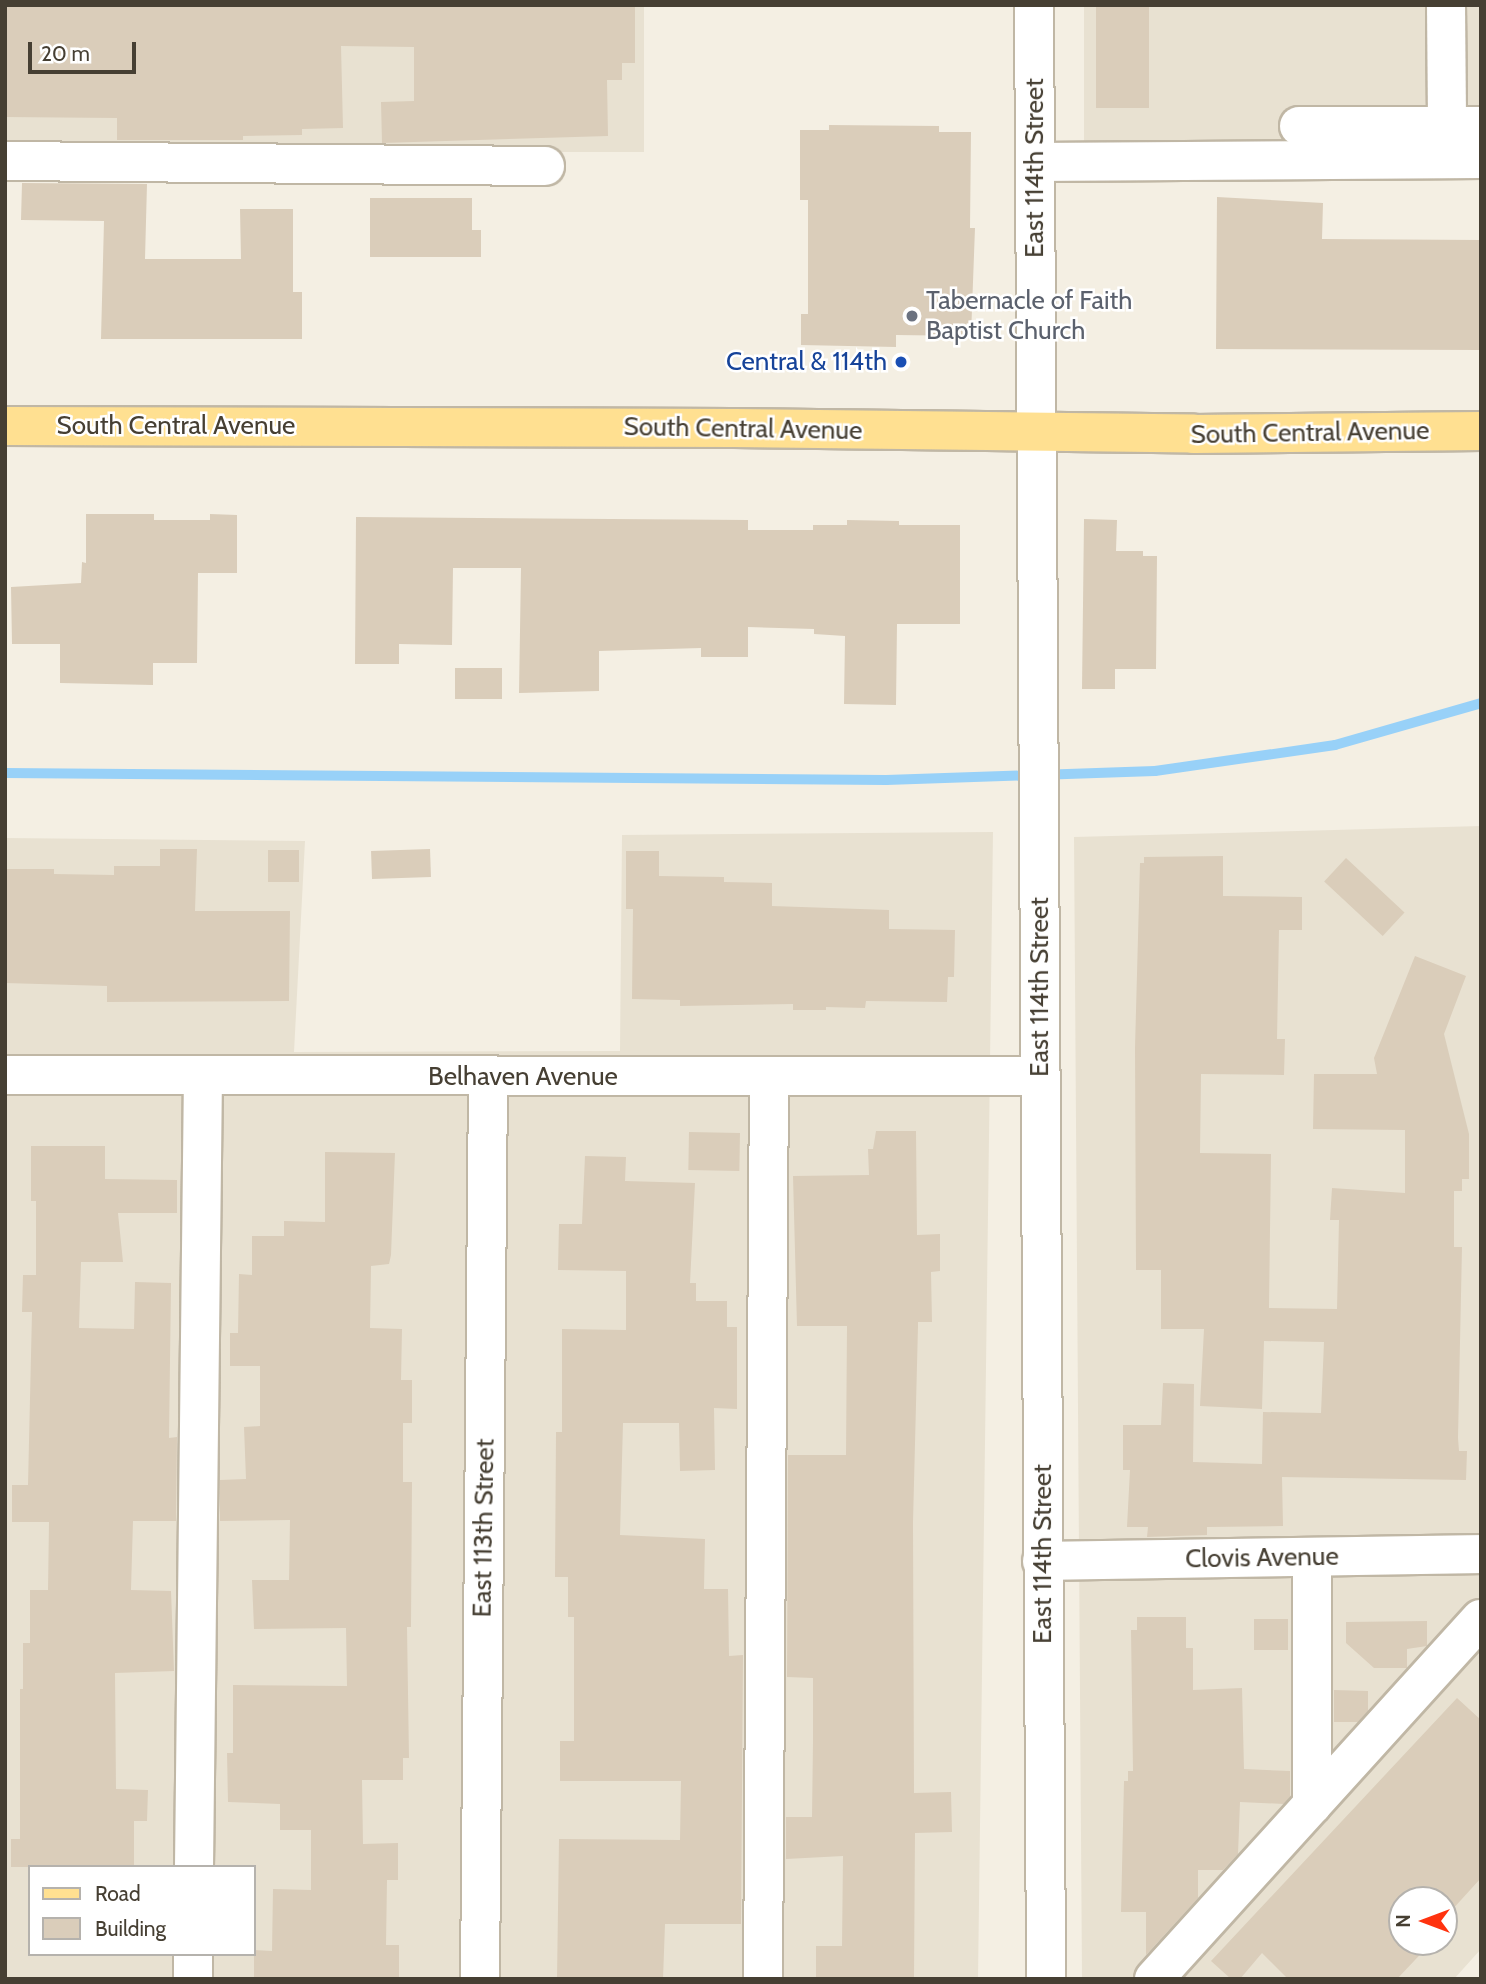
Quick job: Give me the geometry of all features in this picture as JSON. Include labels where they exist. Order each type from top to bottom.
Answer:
[{"type":"main road","name":"South Central Avenue","points":[[5,426],[734,428],[1037,433],[1481,431]]},
{"type":"street","name":"East 114th Street","points":[[1034,5],[1044,1975]]},
{"type":"street","points":[[1299,125],[1464,126],[1446,5]]},
{"type":"street","points":[[1035,162],[1481,159]]},
{"type":"street","points":[[5,161],[545,166]]},
{"type":"street","name":"Belhaven Avenue","points":[[5,1075],[1040,1076]]},
{"type":"street","points":[[194,1865],[203,1076]]},
{"type":"street","name":"East 113th Street","points":[[480,1979],[488,1077]]},
{"type":"street","points":[[763,1979],[769,1077]]},
{"type":"street","name":"Clovis Avenue","points":[[1042,1561],[1481,1554]]},
{"type":"street","points":[[1312,1558],[1312,1805]]},
{"type":"street","points":[[1154,1979],[1481,1619]]},
{"type":"street","points":[[193,1956],[193,1979]]},
{"type":"shaded area","points":[[5,5],[644,5],[644,152],[5,152]]},
{"type":"shaded area","points":[[1084,5],[1481,5],[1481,143],[1084,143]]},
{"type":"shaded area","points":[[1481,826],[1481,1949],[1454,1979],[1082,1979],[1074,837]]},
{"type":"shaded area","points":[[993,832],[978,1979],[5,1979],[5,838],[305,841],[294,1052],[620,1051],[622,835]]},
{"type":"building","points":[[5,5],[635,5],[635,63],[622,63],[622,80],[607,80],[608,136],[382,143],[381,102],[414,101],[414,47],[341,46],[343,128],[302,129],[302,135],[243,136],[243,140],[117,140],[117,118],[5,117]]},
{"type":"building","points":[[1096,5],[1149,5],[1149,108],[1096,108]]},
{"type":"building","points":[[829,125],[939,126],[939,132],[971,132],[970,228],[975,228],[971,336],[896,335],[896,347],[801,345],[801,314],[808,314],[808,200],[800,200],[800,130],[829,130]]},
{"type":"building","points":[[22,183],[147,184],[145,259],[241,259],[240,209],[293,209],[293,292],[302,292],[302,339],[101,339],[104,221],[21,220]]},
{"type":"building","points":[[1217,197],[1323,203],[1322,239],[1481,240],[1481,350],[1216,349]]},
{"type":"building","points":[[370,198],[472,198],[472,230],[481,230],[481,257],[370,257]]},
{"type":"building","points":[[86,514],[154,514],[154,520],[210,520],[210,514],[237,515],[237,573],[198,573],[197,663],[153,663],[153,685],[60,683],[60,644],[12,644],[11,587],[81,583],[82,562],[86,563]]},
{"type":"building","points":[[356,517],[748,520],[748,530],[813,530],[813,525],[847,525],[847,520],[899,521],[899,525],[960,525],[960,624],[897,624],[896,705],[844,704],[845,636],[814,634],[814,629],[748,627],[748,657],[701,657],[701,648],[599,651],[599,691],[519,693],[521,568],[453,568],[452,645],[399,644],[399,664],[355,664]]},
{"type":"building","points":[[1084,519],[1117,520],[1116,551],[1143,551],[1143,556],[1157,556],[1156,669],[1115,669],[1115,689],[1082,689]]},
{"type":"building","points":[[455,668],[502,668],[502,699],[455,699]]},
{"type":"building","points":[[160,849],[197,849],[195,911],[290,911],[289,1001],[107,1002],[107,986],[5,983],[5,869],[54,869],[54,874],[114,875],[114,866],[160,866]]},
{"type":"building","points":[[430,849],[431,877],[372,879],[371,851]]},
{"type":"building","points":[[268,850],[299,850],[299,882],[268,882]]},
{"type":"building","points":[[626,851],[659,851],[659,876],[724,877],[724,882],[772,883],[772,906],[889,910],[889,929],[955,930],[954,977],[948,977],[947,1002],[866,1001],[865,1008],[793,1010],[793,1004],[680,1006],[680,1000],[632,999],[633,909],[626,909]]},
{"type":"building","points":[[1223,856],[1223,896],[1302,897],[1302,930],[1279,930],[1277,1039],[1285,1039],[1284,1075],[1201,1074],[1200,1153],[1271,1154],[1269,1308],[1337,1309],[1339,1220],[1330,1220],[1332,1188],[1405,1193],[1405,1130],[1313,1129],[1314,1074],[1377,1074],[1374,1058],[1415,956],[1466,976],[1444,1034],[1469,1134],[1469,1179],[1462,1179],[1462,1191],[1454,1191],[1454,1247],[1462,1247],[1458,1438],[1459,1451],[1467,1451],[1466,1480],[1282,1477],[1283,1526],[1207,1527],[1207,1535],[1147,1537],[1148,1527],[1127,1527],[1130,1470],[1123,1470],[1123,1425],[1161,1425],[1163,1383],[1194,1384],[1193,1462],[1262,1464],[1263,1412],[1321,1413],[1324,1342],[1264,1341],[1262,1409],[1200,1406],[1204,1329],[1161,1329],[1161,1270],[1136,1270],[1135,1048],[1140,863],[1144,863],[1144,857]]},
{"type":"building","points":[[1346,858],[1405,913],[1383,936],[1324,881]]},
{"type":"building","points":[[876,1131],[916,1131],[917,1235],[940,1234],[940,1271],[931,1272],[932,1322],[918,1322],[913,1522],[914,1793],[951,1792],[952,1832],[915,1833],[914,1978],[816,1979],[816,1946],[842,1946],[843,1856],[786,1859],[786,1817],[812,1817],[813,1741],[813,1678],[787,1677],[788,1455],[846,1455],[847,1326],[797,1326],[793,1176],[869,1175],[868,1149],[873,1149]]},
{"type":"building","points":[[689,1132],[740,1133],[739,1171],[688,1170]]},
{"type":"building","points":[[31,1146],[105,1146],[105,1179],[177,1180],[177,1213],[118,1213],[123,1262],[81,1262],[79,1328],[134,1329],[135,1282],[171,1283],[169,1438],[177,1437],[176,1521],[133,1521],[131,1590],[171,1591],[174,1671],[115,1673],[116,1789],[148,1790],[147,1821],[134,1821],[134,1865],[11,1867],[11,1839],[20,1839],[20,1689],[23,1689],[23,1643],[30,1643],[30,1590],[48,1590],[49,1522],[12,1522],[12,1485],[28,1485],[32,1312],[22,1312],[23,1275],[36,1275],[36,1201],[31,1201]]},
{"type":"building","points":[[325,1152],[395,1153],[391,1255],[389,1264],[371,1266],[370,1328],[402,1329],[401,1380],[412,1380],[412,1423],[403,1423],[403,1482],[412,1482],[411,1627],[407,1627],[409,1758],[403,1758],[403,1780],[362,1780],[363,1844],[398,1843],[398,1880],[387,1880],[386,1945],[399,1945],[399,1978],[254,1979],[256,1950],[272,1951],[273,1889],[311,1890],[311,1830],[280,1830],[280,1804],[228,1802],[227,1753],[233,1753],[233,1685],[347,1686],[346,1628],[254,1629],[252,1580],[289,1580],[290,1520],[220,1521],[220,1480],[246,1479],[244,1427],[260,1426],[260,1366],[230,1366],[230,1333],[238,1333],[239,1274],[252,1275],[252,1236],[284,1236],[284,1221],[325,1222]]},
{"type":"building","points":[[585,1156],[626,1157],[625,1181],[695,1183],[690,1283],[696,1283],[696,1301],[727,1301],[727,1327],[737,1327],[737,1409],[714,1408],[715,1470],[680,1471],[679,1423],[623,1423],[620,1535],[705,1539],[704,1589],[728,1589],[729,1656],[743,1655],[741,1924],[665,1924],[663,1979],[557,1979],[559,1839],[680,1840],[681,1781],[560,1781],[560,1741],[574,1741],[574,1617],[568,1617],[568,1577],[555,1577],[556,1432],[562,1432],[562,1329],[626,1330],[626,1271],[558,1270],[559,1224],[582,1224]]},
{"type":"building","points":[[1137,1617],[1186,1617],[1186,1648],[1193,1648],[1193,1690],[1242,1688],[1244,1769],[1290,1771],[1290,1797],[1284,1804],[1240,1802],[1238,1854],[1223,1870],[1198,1870],[1198,1898],[1146,1955],[1146,1912],[1121,1912],[1124,1781],[1128,1781],[1128,1771],[1133,1771],[1131,1630],[1137,1630]]},
{"type":"building","points":[[1254,1619],[1288,1619],[1288,1650],[1254,1650]]},
{"type":"building","points":[[1427,1621],[1427,1646],[1407,1649],[1407,1668],[1374,1668],[1346,1643],[1346,1622]]},
{"type":"building","points":[[1334,1690],[1368,1691],[1368,1711],[1358,1722],[1334,1722]]},
{"type":"building","points":[[1457,1698],[1481,1720],[1481,1878],[1458,1903],[1458,1886],[1388,1886],[1388,1956],[1419,1956],[1397,1979],[1288,1979],[1262,1953],[1240,1979],[1231,1979],[1211,1961]]},
{"type":"waterway","points":[[5,773],[886,780],[1155,771],[1335,745],[1481,703]]},
{"type":"place","name":"Tabernacle of Faith Baptist Church","points":[[912,316]]},
{"type":"place","name":"Central & 114th","points":[[901,362]]}]
